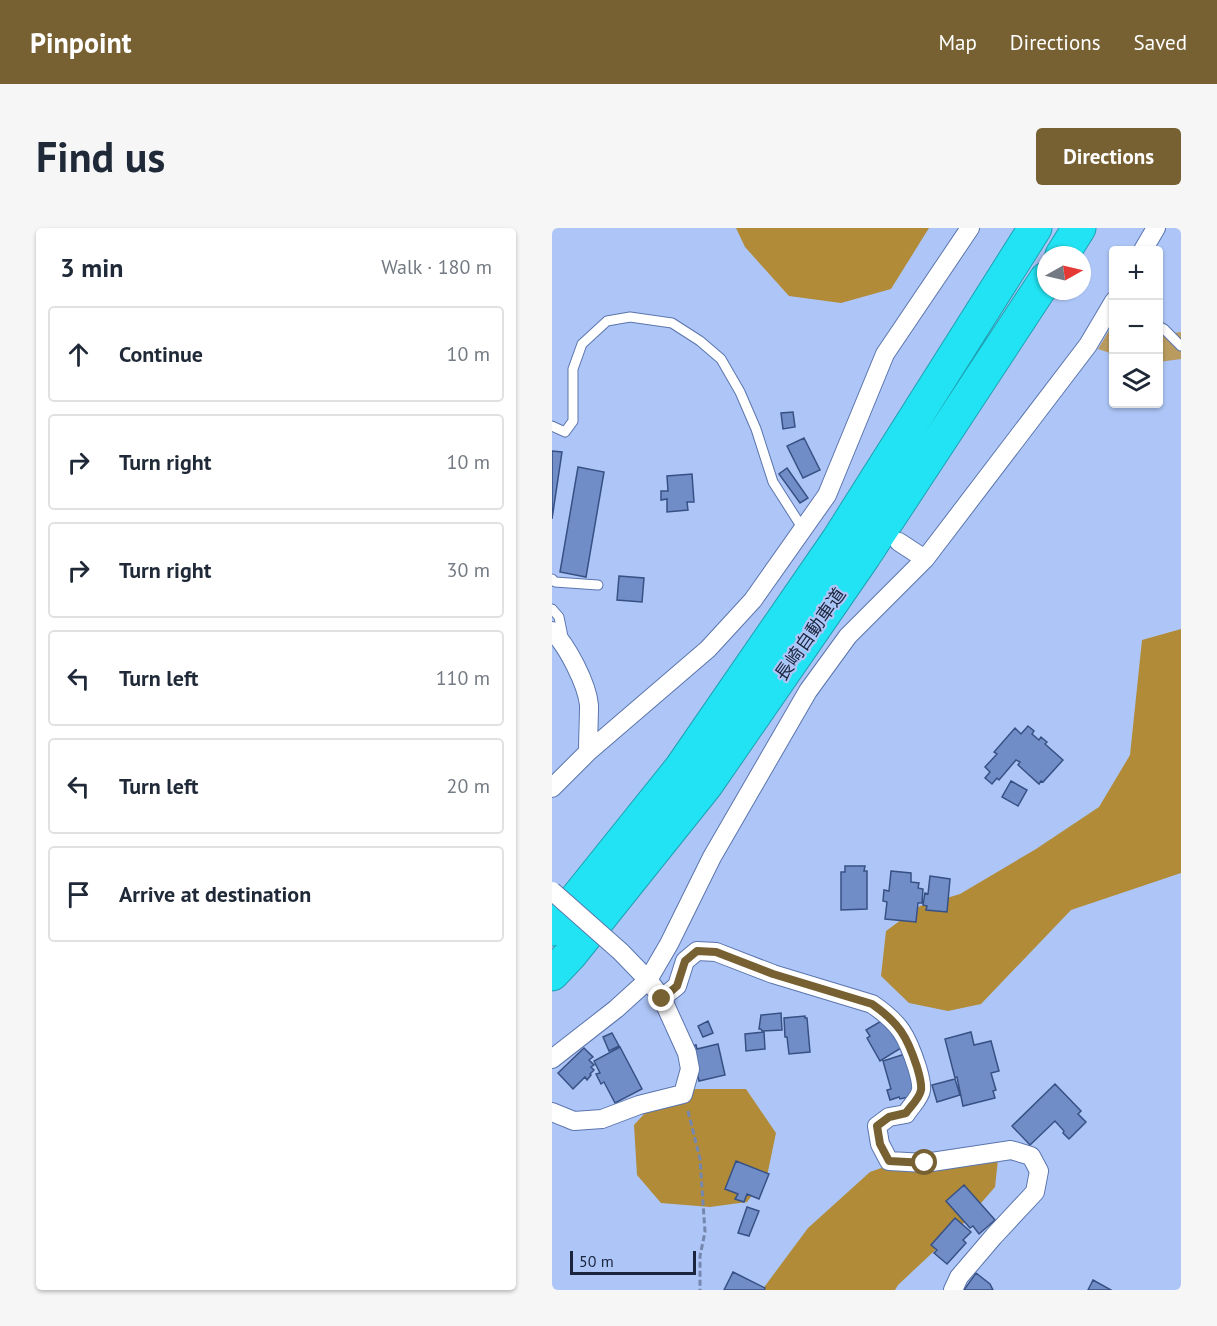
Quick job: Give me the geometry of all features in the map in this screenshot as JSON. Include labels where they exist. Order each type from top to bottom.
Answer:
[{"type":"highway","name":"長崎自動車道","points":[[552,929],[681,768],[832,549],[1035,228]]},
{"type":"highway","points":[[1068,246],[1079,228]]},
{"type":"highway","name":"長崎自動車道","points":[[552,974],[570,955],[706,785],[864,556],[1037,293]]},
{"type":"street","points":[[552,788],[588,752],[708,649],[753,600],[803,529],[834,499],[885,354],[970,228]]},
{"type":"street","points":[[1145,246],[1156,228]]},
{"type":"street","points":[[552,1059],[616,1009],[648,980],[669,944],[712,857],[808,691],[848,636],[925,559],[1088,345],[1109,309]]},
{"type":"street","points":[[899,542],[925,559]]},
{"type":"street","points":[[552,631],[576,666],[589,702],[588,752]]},
{"type":"street","points":[[552,891],[621,952],[648,980],[662,999],[687,1053],[690,1069],[683,1094],[639,1105],[602,1119],[574,1121],[552,1112]]},
{"type":"street","points":[[662,999],[677,986],[685,961],[697,951],[716,952],[773,974],[872,1004],[898,1026],[909,1043],[920,1078],[921,1092],[906,1113],[889,1117],[877,1126],[880,1144],[889,1161],[925,1163],[1011,1150],[1031,1156],[1039,1171],[1035,1192],[958,1278],[953,1290]]},
{"type":"lane","points":[[552,426],[565,432],[573,421],[573,369],[582,344],[607,321],[630,318],[672,324],[700,341],[722,359],[756,429],[773,482],[803,529]]},
{"type":"lane","points":[[1163,328],[1181,346]]},
{"type":"lane","points":[[552,579],[555,582],[598,585]]},
{"type":"lane","points":[[552,609],[558,617],[565,648]]},
{"type":"path","points":[[683,1094],[700,1159],[705,1232],[700,1256],[700,1290]]},
{"type":"shaded area","points":[[736,228],[929,228],[891,289],[841,303],[789,296],[745,247]]},
{"type":"shaded area","points":[[1109,331],[1109,353],[1098,349]]},
{"type":"shaded area","points":[[1181,332],[1181,359],[1163,361],[1163,333]]},
{"type":"shaded area","points":[[1181,629],[1181,873],[1071,910],[981,1004],[948,1011],[909,1003],[881,976],[886,931],[920,906],[960,894],[1036,849],[1099,807],[1130,755],[1142,640]]},
{"type":"shaded area","points":[[667,1089],[746,1089],[776,1133],[767,1176],[747,1202],[710,1207],[661,1203],[637,1175],[634,1125]]},
{"type":"shaded area","points":[[912,1157],[998,1159],[995,1187],[962,1225],[895,1290],[762,1290],[808,1228],[870,1172]]},
{"type":"building","points":[[793,412],[795,427],[783,429],[781,413]]},
{"type":"building","points":[[804,438],[820,470],[803,478],[787,446]]},
{"type":"building","points":[[552,451],[562,452],[552,519]]},
{"type":"building","points":[[578,467],[604,472],[586,577],[560,572]]},
{"type":"building","points":[[787,468],[808,498],[800,503],[779,474]]},
{"type":"building","points":[[692,474],[694,502],[687,502],[688,510],[667,512],[667,499],[661,500],[661,491],[668,491],[667,476]]},
{"type":"building","points":[[619,576],[644,578],[642,602],[617,600]]},
{"type":"building","points":[[1028,726],[1034,731],[1032,734],[1039,740],[1041,737],[1047,742],[1045,744],[1063,760],[1039,784],[1018,765],[1020,762],[1016,760],[999,780],[997,778],[992,784],[985,778],[990,772],[985,767],[997,754],[994,752],[1015,728],[1021,734]]},
{"type":"building","points":[[1011,781],[1027,790],[1018,806],[1002,797]]},
{"type":"building","points":[[845,866],[865,866],[867,909],[841,910],[841,872],[845,872]]},
{"type":"building","points":[[891,871],[911,873],[911,882],[919,883],[918,888],[923,889],[922,903],[918,903],[916,922],[885,919],[887,902],[883,901],[884,890],[889,891]]},
{"type":"building","points":[[930,876],[950,879],[947,912],[926,910],[927,906],[923,905],[925,893],[928,894]]},
{"type":"building","points":[[781,1013],[782,1030],[762,1031],[759,1029],[761,1015]]},
{"type":"building","points":[[805,1016],[810,1052],[789,1054],[784,1018]]},
{"type":"building","points":[[883,1020],[889,1026],[901,1048],[880,1061],[867,1038],[870,1036],[866,1030]]},
{"type":"building","points":[[708,1021],[713,1033],[703,1037],[698,1026]]},
{"type":"building","points":[[764,1032],[765,1049],[746,1051],[745,1034]]},
{"type":"building","points":[[971,1032],[974,1045],[991,1041],[999,1071],[991,1073],[996,1090],[993,1091],[995,1098],[963,1106],[945,1039]]},
{"type":"building","points":[[612,1033],[619,1046],[609,1051],[603,1037]]},
{"type":"building","points":[[718,1044],[725,1075],[699,1081],[691,1046],[696,1045],[697,1049]]},
{"type":"building","points":[[620,1047],[642,1089],[615,1103],[604,1082],[601,1084],[596,1074],[600,1073],[594,1061]]},
{"type":"building","points":[[584,1048],[593,1057],[589,1060],[594,1065],[591,1067],[594,1070],[587,1080],[585,1077],[573,1089],[558,1073]]},
{"type":"building","points":[[905,1054],[915,1091],[913,1096],[890,1100],[887,1090],[891,1089],[883,1061]]},
{"type":"building","points":[[955,1079],[960,1095],[937,1102],[932,1085]]},
{"type":"building","points":[[1055,1084],[1081,1111],[1078,1114],[1086,1122],[1069,1139],[1055,1121],[1030,1145],[1012,1126]]},
{"type":"building","points":[[736,1161],[769,1174],[759,1199],[747,1194],[744,1202],[735,1199],[738,1194],[725,1189]]},
{"type":"building","points":[[964,1185],[995,1220],[979,1234],[973,1226],[970,1228],[946,1201]]},
{"type":"building","points":[[747,1207],[759,1211],[749,1236],[738,1233]]},
{"type":"building","points":[[955,1218],[971,1232],[963,1240],[966,1243],[947,1264],[934,1253],[937,1250],[931,1245]]},
{"type":"building","points":[[733,1272],[765,1288],[764,1290],[724,1290]]},
{"type":"building","points":[[976,1273],[990,1284],[993,1290],[964,1290]]},
{"type":"building","points":[[1093,1280],[1111,1290],[1088,1290]]},
{"type":"route","points":[[662,999],[677,986],[685,961],[697,951],[716,952],[773,974],[872,1004],[898,1026],[909,1043],[920,1078],[921,1092],[906,1113],[889,1117],[877,1126],[880,1144],[889,1161],[925,1163]]}]
